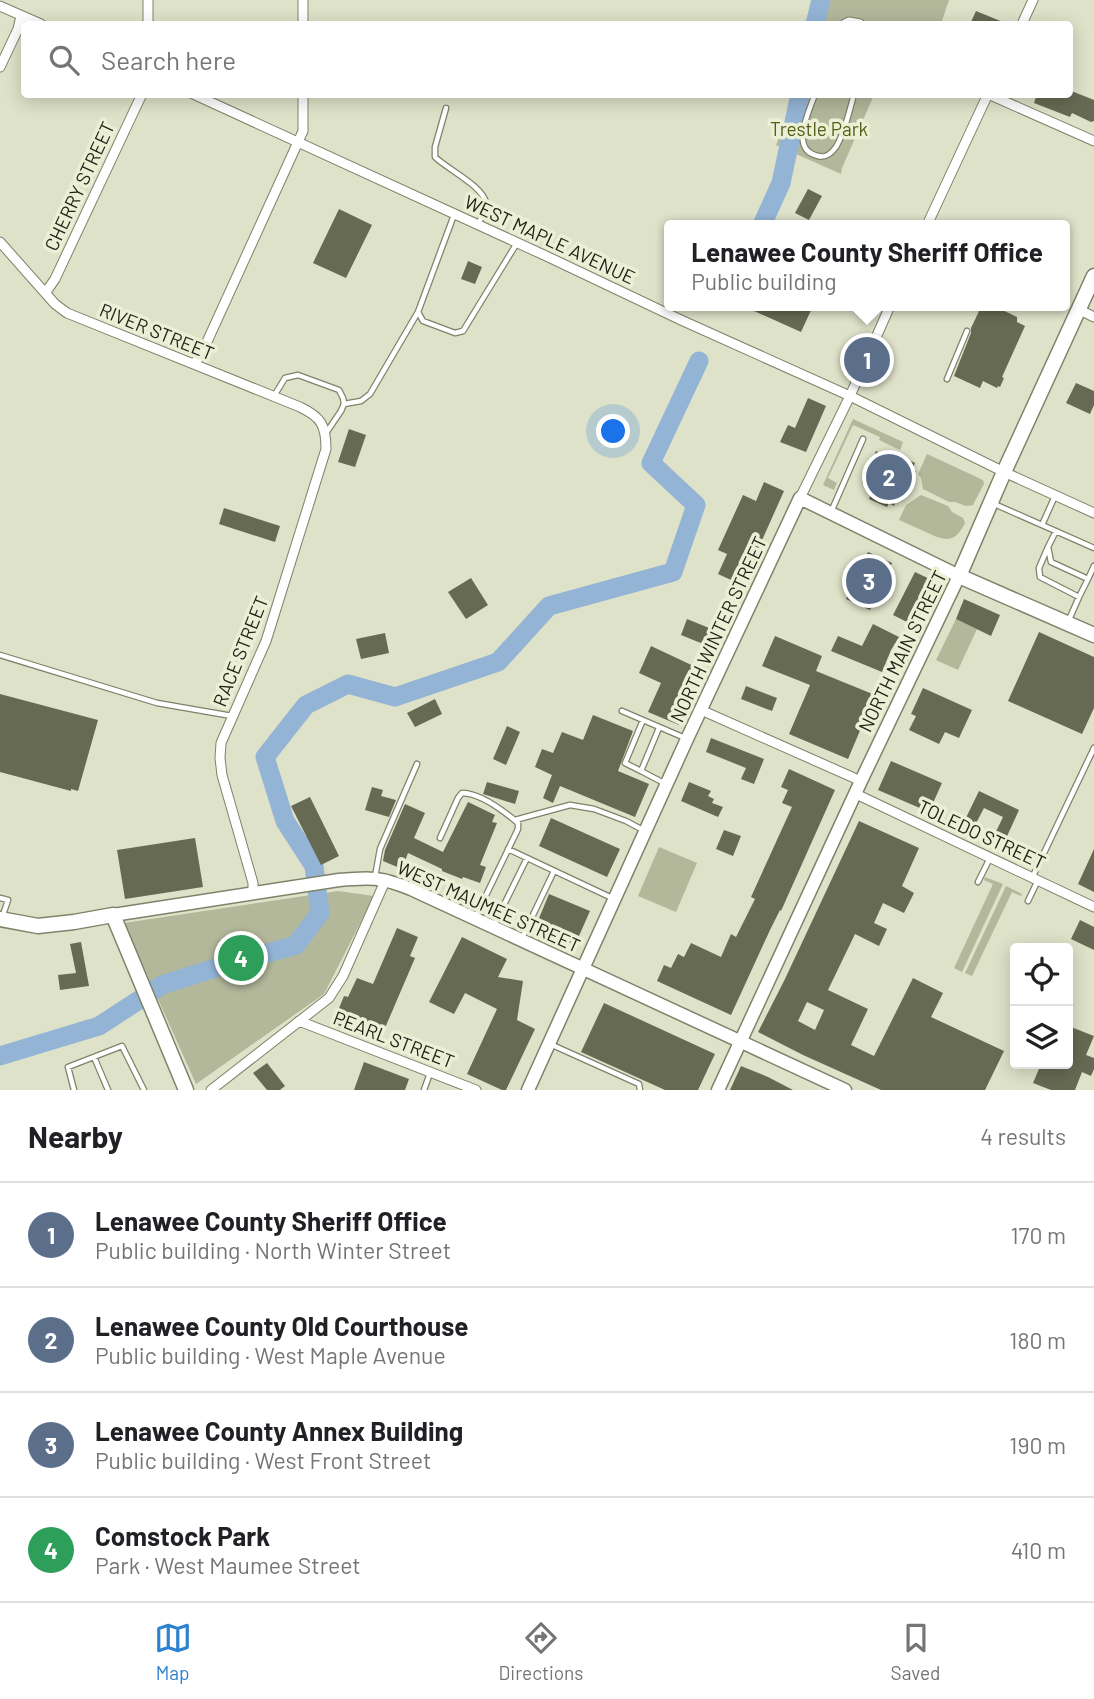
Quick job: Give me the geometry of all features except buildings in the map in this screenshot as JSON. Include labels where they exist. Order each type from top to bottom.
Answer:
[{"type":"main road","name":"NORTH MAIN STREET","points":[[959,576],[1094,276]]},
{"type":"main road","points":[[959,576],[1094,635]]},
{"type":"main road","points":[[113,915],[186,1090]]},
{"type":"main road","name":"WEST MAUMEE STREET","points":[[1,919],[38,926],[113,915]]},
{"type":"street","points":[[148,0],[148,21]]},
{"type":"street","points":[[303,0],[303,21]]},
{"type":"street","points":[[1023,21],[1033,0]]},
{"type":"street","points":[[0,6],[34,21]]},
{"type":"street","points":[[0,67],[18,30],[21,16]]},
{"type":"street","name":"CHERRY STREET","points":[[46,292],[55,279],[140,98]]},
{"type":"street","name":"WEST MAPLE AVENUE","points":[[203,98],[850,396],[1094,513]]},
{"type":"street","points":[[194,364],[201,355],[303,131],[303,98]]},
{"type":"street","points":[[929,220],[986,98]]},
{"type":"street","points":[[997,98],[1094,141]]},
{"type":"street","name":"RIVER STREET","points":[[0,242],[55,304],[67,313],[274,396],[315,414],[322,423]]},
{"type":"street","points":[[1078,309],[1094,317]]},
{"type":"street","name":"NORTH WINTER STREET","points":[[528,1090],[687,739],[888,311]]},
{"type":"street","name":"RACE STREET","points":[[253,893],[253,883],[222,775],[222,743],[266,642],[326,449],[326,434],[322,423]]},
{"type":"street","points":[[800,498],[959,576]]},
{"type":"street","name":"NORTH MAIN STREET","points":[[718,1090],[959,576]]},
{"type":"street","points":[[701,710],[861,781]]},
{"type":"street","name":"TOLEDO STREET","points":[[856,794],[1094,907]]},
{"type":"street","name":"WEST MAUMEE STREET","points":[[113,915],[339,880],[365,877],[380,879],[411,889],[845,1090]]},
{"type":"street","points":[[211,1090],[329,998],[343,976],[380,879]]},
{"type":"street","name":"PEARL STREET","points":[[299,1021],[476,1090]]},
{"type":"lane","points":[[814,98],[803,130],[802,142],[805,150],[814,156],[823,157],[830,154],[837,145],[853,98]]},
{"type":"lane","points":[[446,108],[435,147],[435,157],[483,196],[486,207],[478,225]]},
{"type":"lane","points":[[344,404],[362,401],[370,394],[418,312],[455,214]]},
{"type":"lane","points":[[418,312],[423,321],[455,333],[463,331],[517,243]]},
{"type":"lane","points":[[947,379],[967,331]]},
{"type":"lane","points":[[274,396],[285,378],[298,375],[339,390],[344,404],[326,434]]},
{"type":"lane","points":[[831,513],[863,439]]},
{"type":"lane","points":[[1042,525],[1055,496]]},
{"type":"lane","points":[[991,502],[1094,548]]},
{"type":"lane","points":[[1056,531],[1039,568],[1040,577],[1079,597]]},
{"type":"lane","points":[[1048,547],[1051,562],[1088,579]]},
{"type":"lane","points":[[1067,623],[1094,566]]},
{"type":"lane","points":[[0,655],[157,703],[232,716]]},
{"type":"lane","points":[[622,710],[687,739]]},
{"type":"lane","points":[[643,720],[625,763],[667,785]]},
{"type":"lane","points":[[641,771],[659,728]]},
{"type":"lane","points":[[1028,901],[1035,878],[1094,748]]},
{"type":"lane","points":[[380,879],[380,849],[417,764]]},
{"type":"lane","points":[[440,838],[458,798],[463,793],[495,806],[517,823],[518,829],[474,919]]},
{"type":"lane","points":[[515,820],[570,805],[594,809],[636,825],[646,832]]},
{"type":"lane","points":[[508,849],[615,900]]},
{"type":"lane","points":[[978,882],[990,857]]},
{"type":"lane","points":[[493,927],[527,858]]},
{"type":"lane","points":[[520,940],[554,871]]},
{"type":"lane","points":[[0,898],[8,900],[1,919]]},
{"type":"lane","points":[[550,1044],[639,1084],[640,1090]]},
{"type":"lane","points":[[74,1090],[68,1067],[122,1046],[144,1090]]},
{"type":"lane","points":[[94,1057],[108,1090]]},
{"type":"lane","points":[[424,1090],[430,1073]]},
{"type":"green space","points":[[826,0],[949,0],[942,21],[825,21]]},
{"type":"green space","name":"Trestle Park","points":[[796,98],[873,98],[841,174],[776,145]]},
{"type":"green space","points":[[853,419],[903,442],[900,450],[853,425],[828,478],[837,483],[834,490],[823,485]]},
{"type":"green space","points":[[927,454],[983,480],[984,484],[973,505],[949,502],[923,489],[918,474]]},
{"type":"green space","points":[[921,495],[948,506],[952,512],[963,518],[965,523],[957,535],[944,539],[899,520],[906,505]]},
{"type":"green space","points":[[956,619],[977,629],[958,670],[936,660]]},
{"type":"green space","points":[[659,847],[697,863],[676,912],[638,896]]},
{"type":"green space","points":[[985,877],[1003,884],[962,972],[954,968],[993,884],[984,880]]},
{"type":"green space","points":[[1006,886],[1022,894],[1021,896],[1012,892],[972,976],[965,973]]},
{"type":"green space","points":[[338,891],[374,896],[324,994],[196,1084],[124,923]]},
{"type":"waterway","points":[[816,21],[821,0]]},
{"type":"waterway","points":[[764,220],[781,183],[799,98]]},
{"type":"waterway","points":[[0,1056],[99,1026],[162,985],[296,945],[320,913],[314,866],[285,821],[265,757],[306,705],[348,684],[395,697],[498,662],[549,606],[673,572],[696,505],[651,463],[699,361]]},
{"type":"place","name":"Lenawee County Sheriff Office","points":[[867,360]]},
{"type":"place","name":"Lenawee County Old Courthouse","points":[[889,477]]},
{"type":"place","name":"Lenawee County Annex Building","points":[[869,581]]},
{"type":"place","name":"Comstock Park","points":[[241,958]]}]
